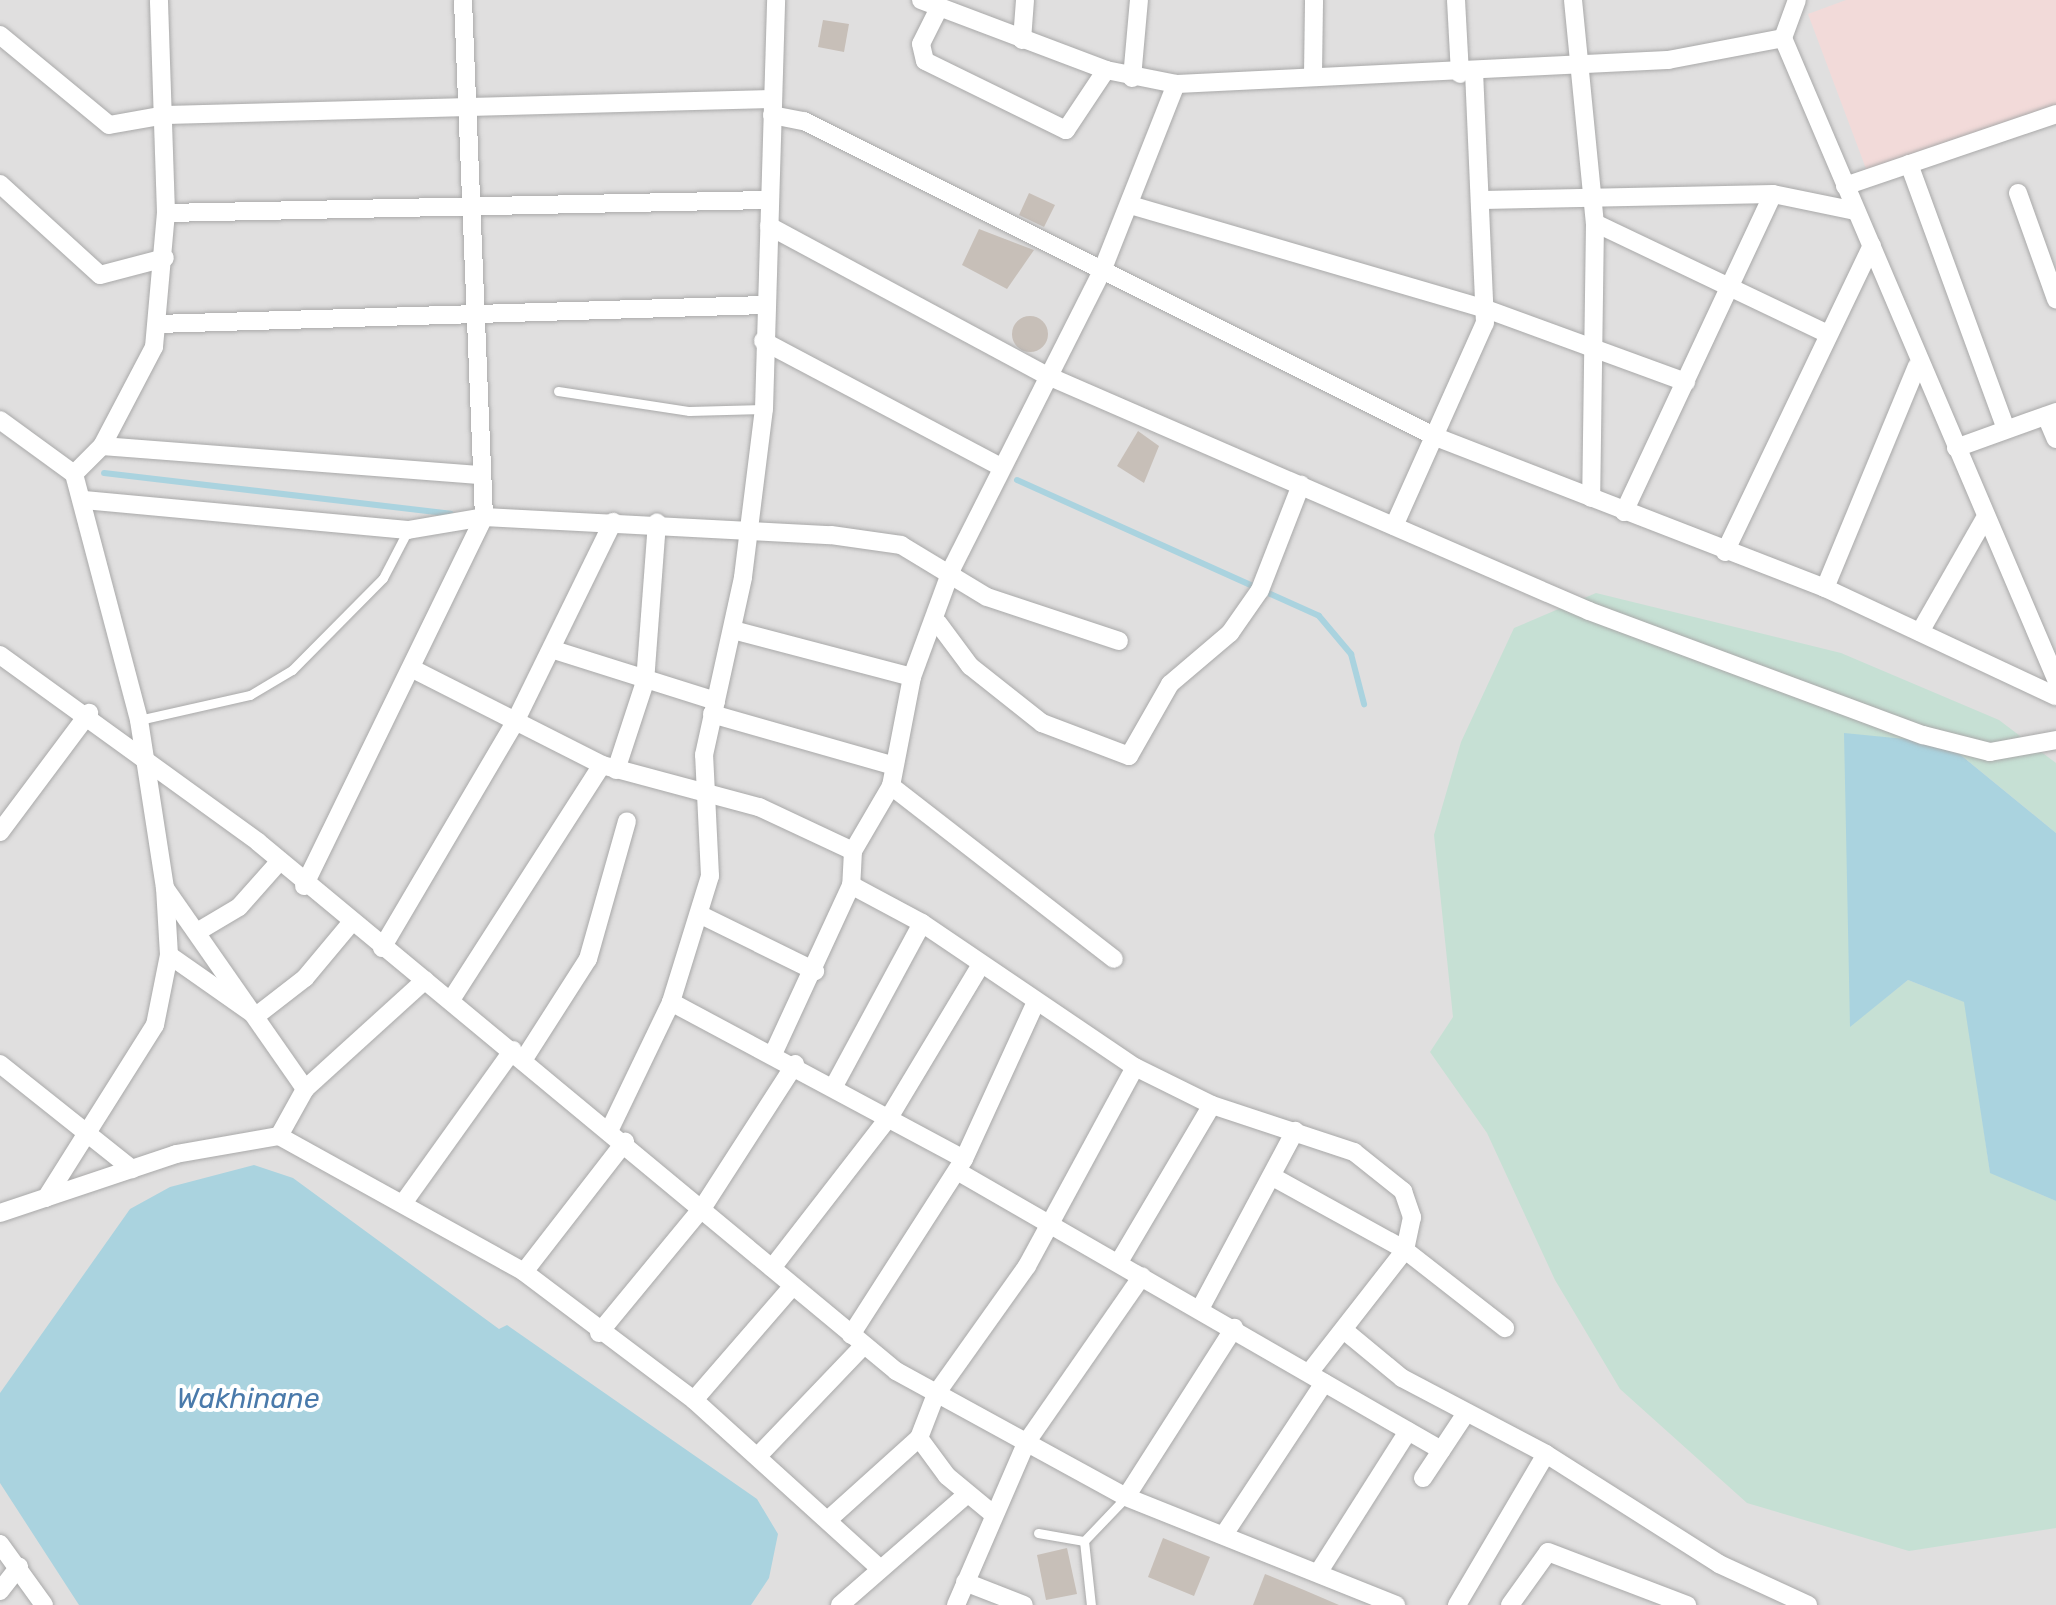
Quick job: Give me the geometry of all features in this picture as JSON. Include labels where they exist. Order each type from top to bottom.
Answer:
[{"type":"street","points":[[74,474],[102,446],[148,366],[157,324],[166,213],[166,115],[159,0]]},
{"type":"street","points":[[304,886],[484,517],[472,315],[474,207],[463,0]]},
{"type":"street","points":[[610,1128],[671,1002],[703,916],[712,858],[701,791],[752,524],[764,409],[776,0]]},
{"type":"street","points":[[1022,40],[1024,0]]},
{"type":"street","points":[[1132,78],[1139,0]]},
{"type":"street","points":[[1312,74],[1314,0]]},
{"type":"street","points":[[1394,526],[1436,437],[1486,309],[1483,200],[1456,0]]},
{"type":"street","points":[[1573,0],[1595,223],[1591,498]]},
{"type":"street","points":[[1797,0],[1782,38],[1872,246],[1917,366],[2056,679]]},
{"type":"street","points":[[1106,70],[1066,130],[924,60],[921,44],[930,4],[1106,70],[1176,84],[1312,74],[1467,73],[1579,66],[1782,38]]},
{"type":"street","points":[[0,35],[108,125],[166,115],[466,108],[772,107],[1436,437],[1824,588],[2056,696]]},
{"type":"street","points":[[774,1052],[851,886],[853,852],[891,786],[912,677],[937,624],[952,568],[1102,271],[1176,84]]},
{"type":"street","points":[[1845,186],[2056,114]]},
{"type":"street","points":[[1910,164],[2006,429]]},
{"type":"street","points":[[0,184],[100,276],[165,258]]},
{"type":"street","points":[[2018,193],[2056,299]]},
{"type":"street","points":[[1483,200],[1592,194],[1773,194],[1856,211]]},
{"type":"street","points":[[1624,512],[1773,194]]},
{"type":"street","points":[[166,213],[768,200]]},
{"type":"street","points":[[1130,206],[1486,309],[1686,382]]},
{"type":"street","points":[[1595,223],[1826,334]]},
{"type":"street","points":[[769,226],[1048,376],[1589,611],[1923,735],[1990,752],[2056,740]]},
{"type":"street","points":[[1726,552],[1826,334],[1872,246]]},
{"type":"street","points":[[157,324],[766,305]]},
{"type":"street","points":[[763,342],[1001,467]]},
{"type":"street","points":[[1824,588],[1917,366]]},
{"type":"street","points":[[1956,448],[2051,414],[2056,439]]},
{"type":"street","points":[[2,426],[74,474],[84,500],[140,720],[165,888],[170,954],[155,1026],[90,1135],[46,1199]]},
{"type":"street","points":[[102,446],[479,475]]},
{"type":"street","points":[[937,624],[970,666],[1042,723],[1129,756],[1170,684],[1230,633],[1260,590],[1301,485]]},
{"type":"street","points":[[84,500],[408,530],[484,517],[752,524],[901,545],[952,568],[987,597],[1118,641]]},
{"type":"street","points":[[1920,632],[1984,520]]},
{"type":"street","points":[[382,948],[515,722],[554,650],[613,522]]},
{"type":"street","points":[[451,1000],[609,767],[645,682],[657,522]]},
{"type":"street","points":[[733,630],[912,677]]},
{"type":"street","points":[[554,650],[894,766]]},
{"type":"street","points":[[0,655],[89,712],[280,862],[304,886],[610,1128],[857,1340],[936,1394],[1126,1497],[1396,1605]]},
{"type":"street","points":[[410,668],[609,767],[701,791],[853,852]]},
{"type":"street","points":[[0,832],[89,712]]},
{"type":"street","points":[[891,786],[1114,959]]},
{"type":"street","points":[[404,1202],[588,959],[627,821]]},
{"type":"street","points":[[197,932],[239,907],[280,862]]},
{"type":"street","points":[[851,886],[922,922],[979,968],[1135,1066],[1212,1105],[1295,1131],[1391,1176],[1410,1203],[1405,1250],[1345,1331],[1225,1534]]},
{"type":"street","points":[[165,888],[304,1089]]},
{"type":"street","points":[[703,916],[815,970]]},
{"type":"street","points":[[834,1086],[922,922]]},
{"type":"street","points":[[256,1016],[320,964],[351,923]]},
{"type":"street","points":[[170,954],[256,1016]]},
{"type":"street","points":[[772,1268],[890,1116],[979,968]]},
{"type":"street","points":[[279,1136],[304,1089],[425,980]]},
{"type":"street","points":[[671,1002],[774,1052],[890,1116],[1048,1220],[1441,1450]]},
{"type":"street","points":[[758,1456],[857,1340],[960,1165],[1036,1002]]},
{"type":"street","points":[[0,1064],[132,1168]]},
{"type":"street","points":[[600,1333],[704,1207],[795,1064]]},
{"type":"street","points":[[829,1520],[919,1438],[936,1394],[1027,1266],[1048,1220],[1135,1066]]},
{"type":"street","points":[[1118,1262],[1212,1105]]},
{"type":"street","points":[[1200,1309],[1295,1131]]},
{"type":"street","points":[[0,1212],[132,1168],[279,1136],[524,1272],[600,1333],[694,1400],[880,1568]]},
{"type":"street","points":[[524,1272],[625,1142]]},
{"type":"street","points":[[1273,1177],[1405,1250],[1504,1328]]},
{"type":"street","points":[[956,1605],[1026,1443],[1142,1276]]},
{"type":"street","points":[[694,1400],[792,1287]]},
{"type":"street","points":[[1126,1497],[1234,1328]]},
{"type":"street","points":[[1345,1331],[1466,1413],[1546,1454],[1775,1599],[1808,1605]]},
{"type":"street","points":[[1423,1478],[1466,1413]]},
{"type":"street","points":[[1318,1573],[1408,1432]]},
{"type":"street","points":[[919,1438],[966,1495],[993,1514]]},
{"type":"street","points":[[1457,1605],[1546,1454]]},
{"type":"street","points":[[840,1605],[966,1495]]},
{"type":"street","points":[[0,1544],[44,1605]]},
{"type":"street","points":[[1510,1605],[1544,1553],[1662,1600],[1687,1605]]},
{"type":"street","points":[[0,1590],[19,1567]]},
{"type":"street","points":[[965,1582],[1024,1605]]},
{"type":"lane","points":[[558,390],[689,410],[764,409]]},
{"type":"lane","points":[[140,720],[250,695],[292,670],[383,578],[408,530]]},
{"type":"lane","points":[[1091,1605],[1084,1541],[1126,1497]]},
{"type":"lane","points":[[1038,1533],[1084,1541]]},
{"type":"shaded area","points":[[0,0],[2056,0],[2056,1605],[0,1605]]},
{"type":"shaded area","points":[[1846,0],[2056,0],[2056,113],[1871,182],[1808,14]]},
{"type":"green space","points":[[1596,593],[1841,653],[1999,720],[2056,763],[2056,833],[1946,743],[1850,1026],[1908,980],[1965,1002],[1990,1172],[2056,1201],[2056,1528],[1909,1551],[1747,1503],[1620,1389],[1555,1280],[1487,1133],[1430,1052],[1453,1017],[1434,835],[1461,742],[1514,628]]},
{"type":"water","points":[[1844,733],[1946,743],[2056,833],[2056,1201],[1990,1173],[1964,1002],[1908,980],[1850,1027]]},
{"type":"water","name":"Wakhinane","points":[[254,1165],[293,1178],[499,1329],[507,1325],[757,1499],[778,1534],[769,1578],[751,1605],[79,1605],[0,1483],[0,1393],[130,1209],[170,1187]]},
{"type":"building","points":[[823,20],[849,24],[844,52],[818,47]]},
{"type":"building","points":[[1029,193],[1055,205],[1044,227],[1019,215]]},
{"type":"building","points":[[979,229],[1034,250],[1007,289],[962,265]]},
{"type":"building","points":[[1030,316],[1043,321],[1048,334],[1043,347],[1030,352],[1017,347],[1012,334],[1017,321]]},
{"type":"building","points":[[1138,431],[1159,446],[1144,483],[1117,466]]},
{"type":"building","points":[[1163,1538],[1210,1557],[1194,1596],[1148,1577]]},
{"type":"building","points":[[1067,1548],[1077,1594],[1046,1600],[1037,1555]]},
{"type":"building","points":[[1265,1574],[1304,1590],[1339,1605],[1253,1605]]},
{"type":"waterway","points":[[104,473],[451,514]]},
{"type":"waterway","points":[[1017,480],[1319,616],[1351,654],[1364,704]]}]
